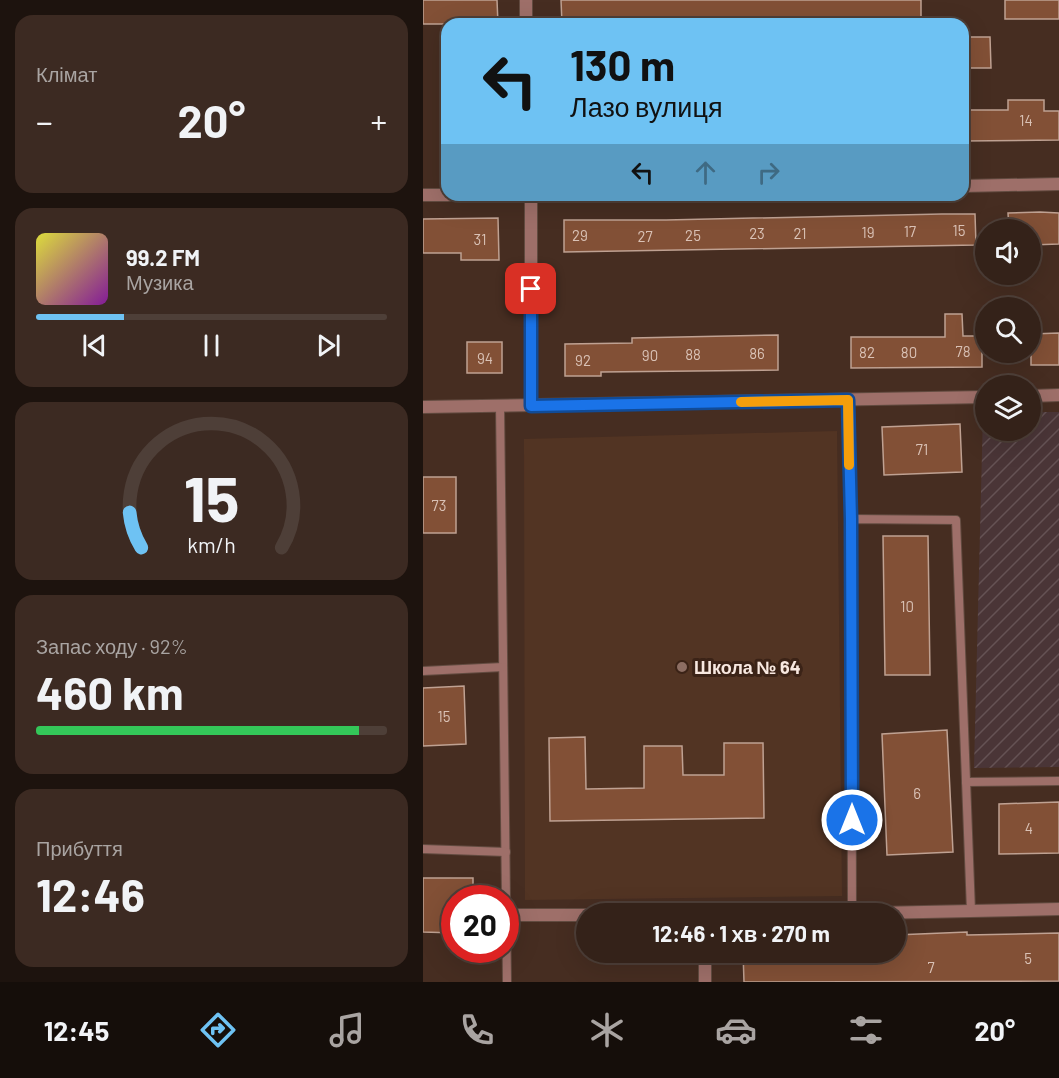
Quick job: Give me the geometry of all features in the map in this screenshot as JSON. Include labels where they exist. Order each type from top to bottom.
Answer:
[{"type":"street","points":[[526,0],[526,18]]},
{"type":"street","points":[[969,186],[1059,184]]},
{"type":"street","points":[[423,195],[441,195]]},
{"type":"street","points":[[531,201],[531,406]]},
{"type":"street","points":[[1041,396],[1059,395]]},
{"type":"street","points":[[423,407],[975,397]]},
{"type":"street","points":[[906,912],[1059,909]]},
{"type":"street","points":[[519,915],[576,915]]},
{"type":"street","points":[[705,963],[705,982]]},
{"type":"lane","points":[[848,400],[851,519],[852,903]]},
{"type":"lane","points":[[500,406],[507,885]]},
{"type":"lane","points":[[851,519],[956,520],[971,911]]},
{"type":"lane","points":[[423,671],[503,667]]},
{"type":"lane","points":[[966,782],[1059,781]]},
{"type":"lane","points":[[423,849],[506,852]]},
{"type":"lane","points":[[507,963],[507,982]]},
{"type":"shaded area","points":[[1041,412],[1059,412],[1059,767],[974,768],[982,441],[1041,441]]},
{"type":"shaded area","name":"Школа № 64","points":[[837,431],[842,896],[525,900],[524,439]]},
{"type":"building","points":[[423,0],[497,0],[498,18],[441,18],[441,24],[423,24]]},
{"type":"building","points":[[561,0],[921,0],[921,18],[562,18]]},
{"type":"building","points":[[1005,0],[1059,0],[1059,19],[1005,19]]},
{"type":"building","points":[[969,37],[990,37],[991,68],[969,68]]},
{"type":"building","points":[[1008,100],[1044,100],[1044,111],[1059,111],[1059,140],[969,141],[969,110],[1008,110]]},
{"type":"building","points":[[1008,213],[1059,213],[1059,244],[1041,245],[1041,219],[1008,219]]},
{"type":"building","points":[[975,214],[975,245],[564,252],[564,220]]},
{"type":"building","points":[[498,218],[499,260],[461,260],[461,253],[423,253],[423,219]]},
{"type":"building","points":[[945,314],[962,314],[963,336],[975,336],[975,363],[982,363],[982,367],[851,368],[851,337],[945,337]]},
{"type":"building","points":[[1059,333],[1059,365],[1031,365],[1031,363],[1041,363],[1041,334]]},
{"type":"building","points":[[778,335],[778,370],[601,372],[601,376],[565,376],[565,344],[632,343],[632,338]]},
{"type":"building","points":[[467,342],[502,342],[502,373],[467,373]]},
{"type":"building","points":[[960,424],[962,472],[884,475],[882,427]]},
{"type":"building","points":[[423,477],[456,477],[456,533],[423,533]]},
{"type":"building","points":[[883,536],[928,536],[930,675],[885,675]]},
{"type":"building","points":[[464,686],[466,744],[423,746],[423,688]]},
{"type":"building","points":[[947,730],[953,852],[887,855],[882,734]]},
{"type":"building","points":[[585,737],[586,789],[644,788],[644,746],[682,746],[683,775],[724,775],[724,743],[763,743],[764,818],[550,821],[549,738]]},
{"type":"building","points":[[1059,802],[1059,853],[999,854],[999,804]]},
{"type":"building","points":[[423,878],[473,878],[473,885],[441,885],[441,933],[423,932]]},
{"type":"building","points":[[967,932],[967,935],[1059,933],[1059,981],[744,982],[743,963],[906,963],[906,935]]},
{"type":"slow traffic","points":[[741,402],[848,400],[849,465]]},
{"type":"place","name":"Школа № 64","points":[[682,667]]},
{"type":"route","points":[[531,289],[531,406],[848,400],[851,519],[852,820]]}]
